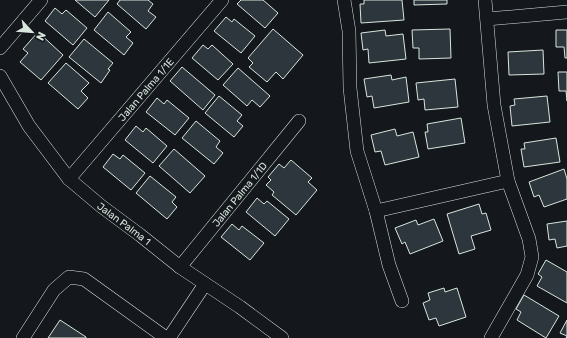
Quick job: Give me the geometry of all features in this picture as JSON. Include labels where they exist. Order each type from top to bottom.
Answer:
[{"type":"street","points":[[0,48],[41,0]]},
{"type":"street","name":"Jalan Palma 1/1E","points":[[69,178],[222,0]]},
{"type":"street","points":[[344,0],[349,31],[350,88],[357,151],[376,211],[389,265],[402,301]]},
{"type":"street","points":[[485,0],[494,105],[508,181],[530,240],[532,257],[527,275],[491,338]]},
{"type":"street","points":[[487,19],[567,12]]},
{"type":"street","name":"Jalan Palma 1","points":[[0,76],[29,126],[69,178],[101,206],[180,267],[240,307],[282,338]]},
{"type":"street","name":"Jalan Palma 1/1D","points":[[180,267],[299,121]]},
{"type":"street","points":[[376,211],[508,181]]},
{"type":"street","points":[[23,338],[54,290],[69,277],[84,279],[167,338],[205,284]]},
{"type":"building","points":[[75,0],[109,0],[95,17]]},
{"type":"building","points":[[120,0],[148,0],[153,4],[148,11],[156,17],[146,29],[117,4]]},
{"type":"building","points":[[241,0],[263,0],[278,13],[265,28],[237,4]]},
{"type":"building","points":[[364,0],[402,0],[404,20],[361,23],[360,4],[364,4]]},
{"type":"building","points":[[414,0],[447,0],[447,4],[414,5]]},
{"type":"building","points":[[55,8],[62,14],[66,10],[87,28],[73,45],[45,21]]},
{"type":"building","points":[[108,12],[131,32],[126,37],[133,43],[124,55],[94,30]]},
{"type":"building","points":[[226,17],[232,22],[234,19],[255,36],[241,53],[214,31]]},
{"type":"building","points":[[273,29],[303,55],[283,79],[276,72],[267,82],[249,67],[253,63],[248,58]]},
{"type":"building","points":[[450,29],[451,58],[419,59],[419,48],[413,48],[412,30]]},
{"type":"building","points":[[385,30],[386,36],[403,34],[406,59],[369,63],[368,49],[363,50],[361,33]]},
{"type":"building","points":[[556,30],[567,30],[567,58],[565,58],[564,47],[556,47]]},
{"type":"building","points":[[38,32],[63,55],[41,80],[20,62],[28,53],[23,49]]},
{"type":"building","points":[[84,39],[113,63],[108,69],[110,70],[101,83],[69,57]]},
{"type":"building","points":[[203,45],[208,49],[212,45],[233,64],[218,80],[192,58]]},
{"type":"building","points":[[543,50],[544,74],[509,75],[508,52]]},
{"type":"building","points":[[66,63],[89,83],[81,91],[88,98],[78,109],[48,83]]},
{"type":"building","points":[[182,67],[215,95],[203,110],[170,81]]},
{"type":"building","points":[[238,68],[270,96],[260,107],[252,100],[247,106],[223,85]]},
{"type":"building","points":[[558,72],[567,72],[567,101],[566,91],[559,91]]},
{"type":"building","points":[[391,75],[392,80],[406,77],[409,102],[374,108],[372,96],[367,97],[364,79]]},
{"type":"building","points":[[455,79],[458,107],[425,110],[424,99],[418,100],[416,83]]},
{"type":"building","points":[[219,96],[242,115],[237,121],[243,126],[234,137],[205,113]]},
{"type":"building","points":[[547,96],[550,122],[512,126],[510,106],[515,105],[514,99]]},
{"type":"building","points":[[157,98],[164,104],[167,100],[189,118],[175,135],[146,112]]},
{"type":"building","points":[[461,118],[465,143],[428,149],[425,132],[428,132],[427,124]]},
{"type":"building","points":[[196,121],[220,141],[216,147],[223,153],[214,164],[182,138]]},
{"type":"building","points":[[136,126],[143,132],[146,128],[167,146],[153,163],[125,140]]},
{"type":"building","points":[[395,129],[397,136],[413,132],[419,157],[385,165],[381,151],[375,152],[371,135]]},
{"type":"building","points":[[556,138],[560,162],[524,167],[521,149],[525,149],[524,143]]},
{"type":"building","points":[[174,149],[205,176],[190,193],[159,166]]},
{"type":"building","points":[[113,154],[120,159],[123,155],[145,173],[131,190],[103,167]]},
{"type":"building","points":[[291,160],[312,178],[308,182],[317,190],[296,215],[272,195],[274,192],[266,185],[271,180],[268,177],[279,164],[284,168]]},
{"type":"building","points":[[564,169],[567,179],[567,199],[544,207],[539,195],[534,197],[529,182]]},
{"type":"building","points":[[150,176],[176,197],[172,202],[177,207],[167,219],[136,193]]},
{"type":"building","points":[[257,198],[264,204],[267,201],[289,219],[275,236],[246,212]]},
{"type":"building","points":[[479,204],[482,214],[486,213],[491,230],[471,236],[475,249],[459,254],[447,214]]},
{"type":"building","points":[[434,219],[443,241],[410,254],[405,242],[402,244],[395,228],[416,220],[418,225]]},
{"type":"building","points":[[567,221],[567,246],[557,248],[555,239],[549,240],[547,224]]},
{"type":"building","points":[[232,224],[239,230],[242,226],[264,243],[250,260],[221,237]]},
{"type":"building","points":[[546,260],[567,272],[567,303],[537,286],[542,277],[538,274]]},
{"type":"building","points":[[444,288],[445,292],[457,288],[466,317],[439,326],[436,318],[429,320],[423,303],[430,300],[428,293]]},
{"type":"building","points":[[524,295],[559,316],[546,338],[517,320],[521,312],[516,309]]},
{"type":"building","points":[[60,320],[86,337],[86,338],[48,338]]},
{"type":"building","points":[[567,320],[567,336],[560,333]]}]
